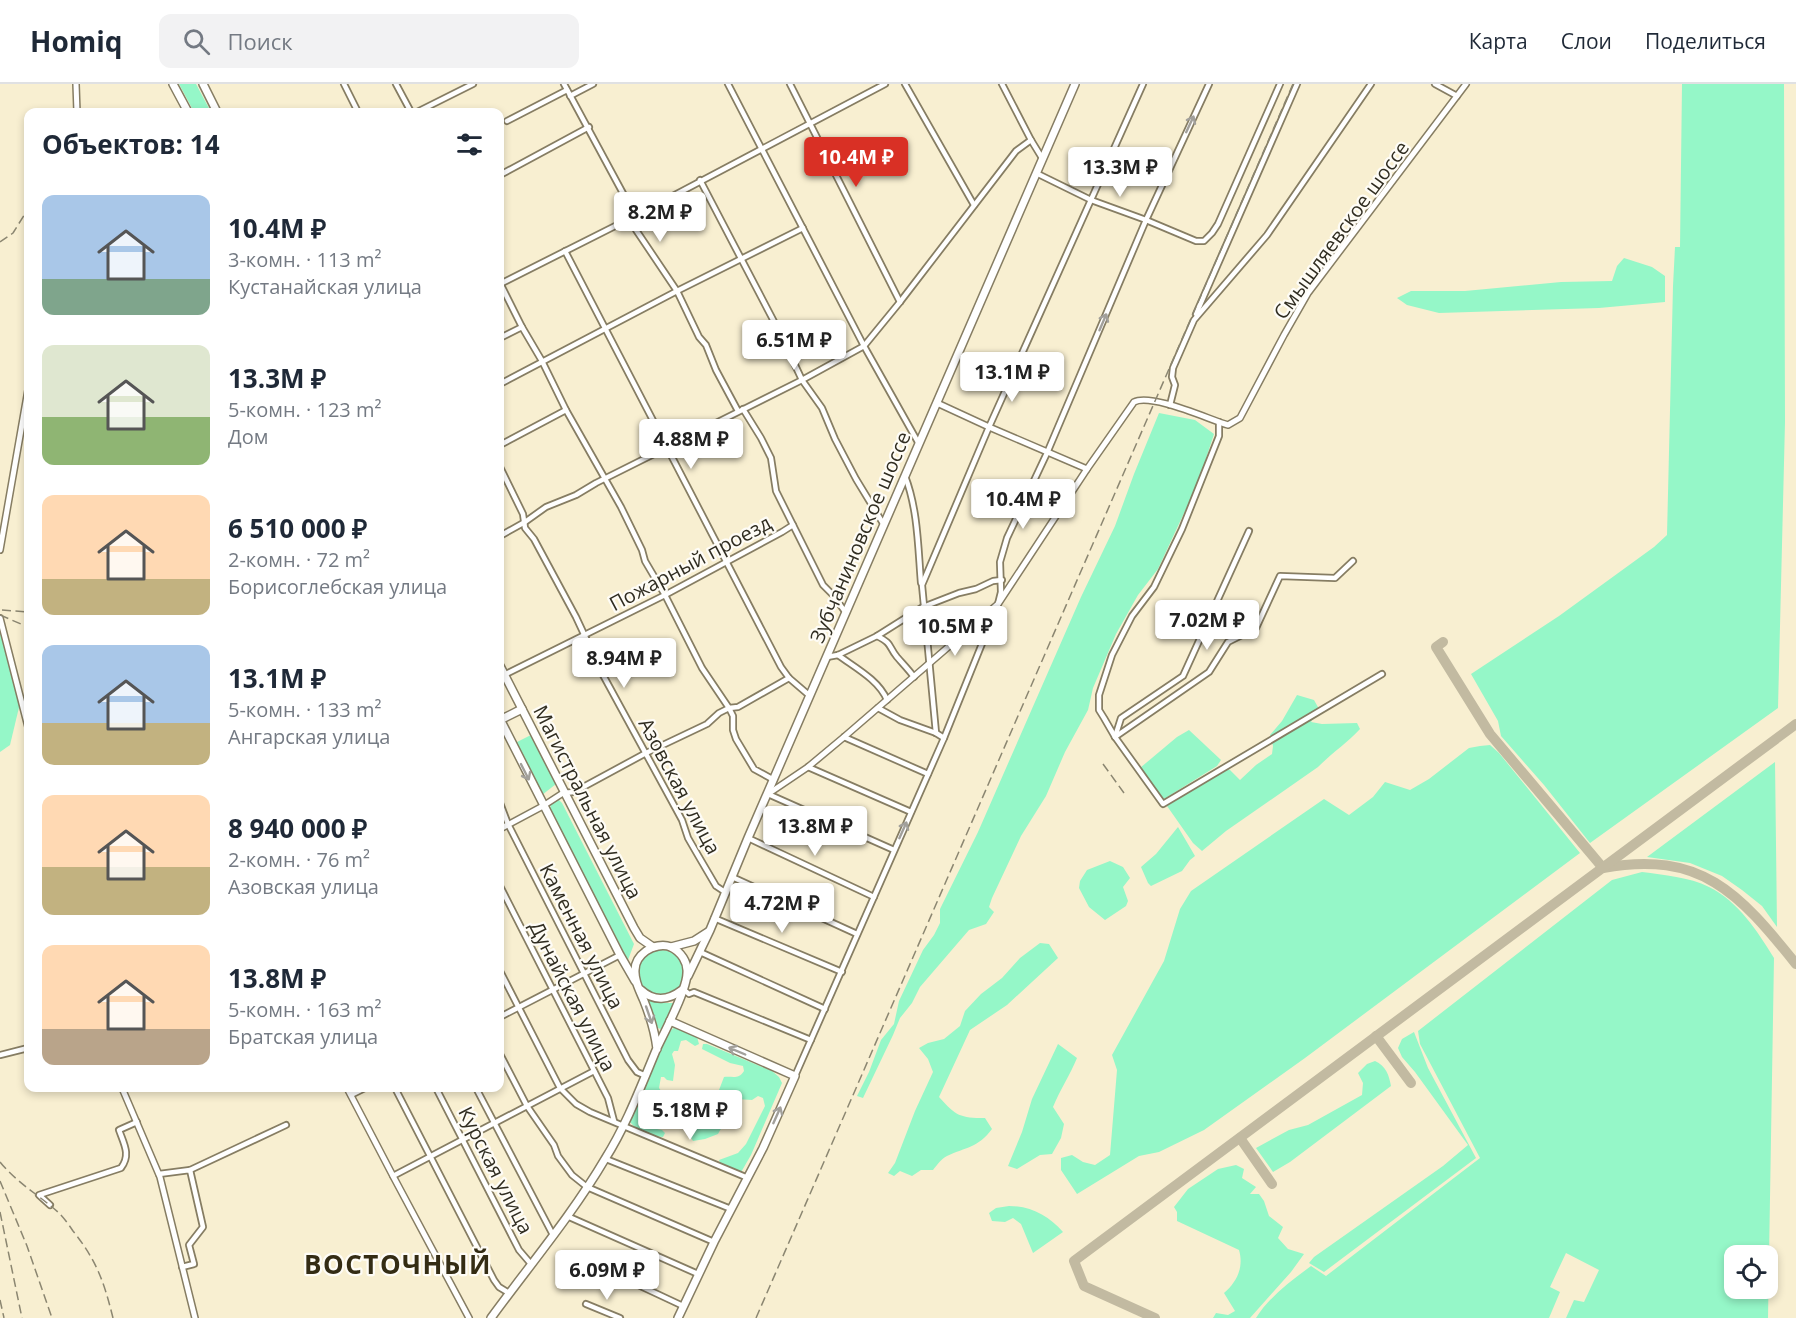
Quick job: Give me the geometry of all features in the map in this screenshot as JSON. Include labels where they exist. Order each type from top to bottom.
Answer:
[{"type":"main road","points":[[173,84],[186,108]]},
{"type":"main road","points":[[203,84],[215,108]]},
{"type":"main road","name":"Зубчаниновское шоссе","points":[[688,976],[710,930],[1075,84]]},
{"type":"main road","name":"Магистральная улица","points":[[504,675],[634,928],[640,938],[653,947]]},
{"type":"main road","points":[[504,718],[522,709]]},
{"type":"main road","points":[[504,728],[620,955],[637,983],[645,994],[657,999],[670,997],[683,989]]},
{"type":"main road","points":[[671,947],[694,941],[710,930]]},
{"type":"main road","points":[[491,1318],[567,1216],[606,1159],[624,1126],[688,976],[686,962],[682,956],[671,947],[664,945],[653,947],[642,954],[636,965],[635,977],[653,1028],[657,1048]]},
{"type":"main road","points":[[670,1021],[795,1076],[748,1178],[678,1318]]},
{"type":"street","points":[[76,84],[77,108]]},
{"type":"street","points":[[344,84],[356,108]]},
{"type":"street","points":[[396,84],[409,108]]},
{"type":"street","points":[[425,108],[473,84]]},
{"type":"street","points":[[564,84],[632,210],[636,230],[677,291],[699,337],[706,345],[719,376],[761,438],[771,458],[776,491],[823,585],[846,614]]},
{"type":"street","points":[[570,96],[593,84]]},
{"type":"street","points":[[728,84],[760,149],[918,444]]},
{"type":"street","points":[[790,84],[900,302]]},
{"type":"street","points":[[504,282],[633,217],[885,84]]},
{"type":"street","points":[[905,84],[974,205]]},
{"type":"street","points":[[1002,84],[1042,158]]},
{"type":"street","points":[[921,585],[1143,84]]},
{"type":"street","points":[[795,1076],[944,738],[998,604],[1002,580],[1000,562],[1007,538],[1047,453],[1146,220],[1209,84]]},
{"type":"street","points":[[1036,173],[1091,200],[1196,241],[1204,241],[1218,224],[1280,84]]},
{"type":"street","points":[[1170,405],[1175,385],[1172,377],[1173,368],[1297,84]]},
{"type":"street","points":[[1194,320],[1267,235],[1371,84]]},
{"type":"street","points":[[1435,84],[1457,96]]},
{"type":"street","name":"Смышляевское шоссе","points":[[1219,422],[1228,425],[1240,418],[1308,293],[1466,84]]},
{"type":"street","points":[[507,121],[567,90]]},
{"type":"street","points":[[504,173],[589,127]]},
{"type":"street","points":[[504,534],[546,507],[576,495],[864,346],[1016,151],[1031,140]]},
{"type":"street","points":[[700,180],[782,335],[802,380],[822,408],[835,439],[884,525]]},
{"type":"street","points":[[504,382],[803,228]]},
{"type":"street","points":[[565,251],[776,657],[789,678],[810,696]]},
{"type":"street","points":[[504,292],[566,410],[621,507],[645,561],[702,668],[729,708],[733,716],[733,730],[736,739],[753,769],[774,780]]},
{"type":"street","points":[[504,336],[522,327]]},
{"type":"street","points":[[768,794],[808,767],[998,604],[1087,469],[1134,402],[1140,399],[1170,405],[1219,422],[1220,436],[1182,529],[1154,587],[1132,616],[1112,655],[1099,695],[1099,710],[1115,737],[1163,804],[1382,674]]},
{"type":"street","points":[[937,403],[989,428],[1087,469]]},
{"type":"street","points":[[504,443],[566,410]]},
{"type":"street","points":[[0,550],[24,428]]},
{"type":"street","name":"Азовская улица","points":[[504,475],[524,514],[525,528],[534,539],[603,675],[682,820],[688,838],[716,886],[725,892]]},
{"type":"street","points":[[905,475],[911,492],[917,525],[936,733]]},
{"type":"street","name":"Пожарный проезд","points":[[504,675],[665,595],[793,525]]},
{"type":"street","points":[[1115,737],[1120,718],[1183,676],[1249,531]]},
{"type":"street","points":[[1115,737],[1209,672],[1228,642],[1256,628],[1280,576],[1335,578],[1353,561]]},
{"type":"street","points":[[826,657],[838,655],[877,636],[923,607],[993,581],[1002,580]]},
{"type":"street","points":[[0,618],[24,711]]},
{"type":"street","points":[[877,636],[887,641],[895,655],[914,677]]},
{"type":"street","points":[[838,655],[873,682],[887,700]]},
{"type":"street","points":[[504,827],[563,793],[574,792],[646,753],[707,724],[719,713],[738,707],[789,678]]},
{"type":"street","points":[[878,708],[900,720],[944,738]]},
{"type":"street","points":[[844,737],[928,774]]},
{"type":"street","points":[[808,767],[911,812]]},
{"type":"street","points":[[768,794],[894,850]]},
{"type":"street","name":"Каменная улица","points":[[504,814],[628,1060],[637,1072],[646,1076]]},
{"type":"street","points":[[748,838],[874,897]]},
{"type":"street","points":[[731,877],[857,934]]},
{"type":"street","name":"Дунайская улица","points":[[504,894],[608,1098],[614,1121]]},
{"type":"street","points":[[714,918],[842,972]]},
{"type":"street","points":[[700,952],[825,1009]]},
{"type":"street","points":[[504,1015],[620,955]]},
{"type":"street","points":[[504,979],[560,1089],[576,1104],[748,1178]]},
{"type":"street","points":[[683,989],[689,994],[694,992],[811,1040]]},
{"type":"street","points":[[0,1055],[24,1049]]},
{"type":"street","points":[[504,1062],[527,1106],[564,1164],[577,1180],[587,1187],[714,1242]]},
{"type":"street","points":[[393,1176],[594,1071]]},
{"type":"street","points":[[124,1092],[159,1174],[195,1318]]},
{"type":"street","points":[[349,1092],[468,1318]]},
{"type":"street","points":[[351,1095],[357,1092]]},
{"type":"street","points":[[397,1092],[494,1280],[499,1287],[509,1293]]},
{"type":"street","name":"Курская улица","points":[[438,1092],[519,1250],[531,1264]]},
{"type":"street","points":[[478,1092],[553,1235]]},
{"type":"street","points":[[50,1204],[39,1195],[121,1168],[126,1161],[126,1151],[119,1130],[137,1122]]},
{"type":"street","points":[[159,1174],[190,1170],[286,1125]]},
{"type":"street","points":[[606,1159],[731,1209]]},
{"type":"street","points":[[178,1248],[189,1245],[203,1227],[190,1170]]},
{"type":"street","points":[[567,1216],[699,1274]]},
{"type":"street","points":[[182,1267],[194,1264],[189,1245]]},
{"type":"street","points":[[606,1270],[683,1306]]},
{"type":"street","points":[[586,1304],[620,1318]]},
{"type":"green space","points":[[179,84],[196,84],[209,108],[192,108]]},
{"type":"green space","points":[[1682,84],[1784,84],[1785,422],[1778,708],[1590,843],[1501,736],[1498,721],[1471,674],[1559,616],[1654,547],[1667,535],[1673,286],[1675,247],[1680,247]]},
{"type":"green space","points":[[1624,258],[1652,267],[1665,276],[1665,302],[1599,308],[1439,313],[1407,305],[1397,298],[1411,291],[1465,291],[1561,282],[1612,281],[1617,266]]},
{"type":"green space","points":[[1159,413],[1195,420],[1214,434],[1198,483],[1158,569],[1138,595],[1116,634],[1093,688],[1088,710],[1065,752],[1046,796],[1021,836],[992,898],[989,907],[994,912],[986,924],[969,930],[920,987],[912,1003],[900,1018],[863,1098],[857,1096],[881,1040],[894,1024],[899,1001],[923,950],[940,923],[940,909],[978,832],[1081,597],[1115,526]]},
{"type":"green space","points":[[0,618],[21,699],[10,745],[0,752]]},
{"type":"green space","points":[[1297,695],[1314,700],[1319,709],[1311,722],[1357,723],[1360,729],[1318,767],[1226,831],[1202,851],[1193,843],[1167,806],[1215,775],[1223,767],[1230,770],[1240,780],[1272,754],[1273,746],[1270,735],[1282,721]]},
{"type":"green space","points":[[1189,730],[1221,760],[1217,766],[1164,799],[1140,768],[1177,737]]},
{"type":"green space","points":[[531,735],[556,784],[542,795],[515,743]]},
{"type":"green space","points":[[1490,745],[1580,853],[1305,1058],[1204,1130],[1159,1152],[1139,1156],[1077,1194],[1061,1170],[1061,1158],[1072,1155],[1083,1162],[1095,1165],[1110,1155],[1117,1070],[1112,1055],[1164,961],[1180,909],[1191,891],[1324,799],[1349,815],[1373,797],[1385,782],[1410,790],[1429,779],[1469,748]]},
{"type":"green space","points":[[1775,762],[1777,927],[1762,906],[1722,876],[1690,863],[1647,857]]},
{"type":"green space","points":[[558,799],[634,944],[628,960],[550,810],[551,803]]},
{"type":"green space","points":[[1178,827],[1195,856],[1182,871],[1151,886],[1141,867],[1156,854]]},
{"type":"green space","points":[[1110,861],[1123,867],[1130,878],[1123,887],[1128,901],[1126,906],[1105,920],[1089,907],[1079,888],[1080,881],[1087,870]]},
{"type":"green space","points":[[1642,872],[1668,875],[1709,887],[1729,900],[1754,928],[1774,958],[1769,1245],[1724,1245],[1724,1299],[1768,1299],[1768,1318],[1566,1318],[1574,1300],[1584,1302],[1599,1270],[1566,1253],[1550,1287],[1560,1292],[1549,1318],[1256,1318],[1274,1296],[1311,1266],[1326,1276],[1480,1158],[1420,1044],[1418,1031],[1612,880]]},
{"type":"green space","points":[[1040,943],[1049,944],[1058,958],[1007,1005],[970,1030],[939,1097],[959,1115],[985,1118],[992,1129],[977,1144],[945,1157],[933,1170],[921,1170],[912,1176],[900,1171],[894,1176],[888,1173],[895,1163],[933,1072],[928,1059],[919,1048],[944,1039],[960,1026],[965,1011],[981,994]]},
{"type":"green space","points":[[661,950],[677,957],[684,973],[677,989],[661,996],[645,989],[638,973],[645,957]]},
{"type":"green space","points":[[647,1000],[675,1003],[663,1030],[658,1028]]},
{"type":"green space","points":[[675,1027],[697,1037],[699,1044],[695,1046],[686,1040],[681,1041],[678,1051],[672,1054],[675,1065],[673,1081],[661,1077],[659,1088],[673,1105],[676,1117],[679,1116],[692,1122],[693,1119],[686,1109],[696,1108],[701,1104],[714,1107],[713,1100],[724,1077],[737,1077],[744,1071],[743,1066],[730,1063],[702,1049],[703,1044],[772,1071],[782,1083],[751,1155],[740,1174],[721,1165],[719,1160],[738,1153],[746,1144],[765,1106],[763,1098],[758,1096],[752,1100],[736,1099],[731,1107],[734,1114],[732,1117],[718,1134],[705,1139],[693,1141],[690,1136],[692,1132],[688,1128],[681,1129],[675,1125],[675,1118],[665,1126],[663,1107],[651,1106],[646,1123],[652,1128],[662,1130],[665,1133],[663,1137],[645,1133],[630,1122],[663,1042]]},
{"type":"green space","points":[[1414,1032],[1428,1068],[1476,1158],[1324,1272],[1309,1263],[1314,1257],[1443,1166],[1468,1145],[1402,1057],[1398,1048],[1402,1039]]},
{"type":"green space","points":[[1058,1044],[1077,1058],[1053,1107],[1064,1124],[1061,1138],[1052,1154],[1040,1155],[1017,1169],[1008,1166],[1032,1099]]},
{"type":"green space","points":[[1375,1061],[1386,1071],[1391,1086],[1290,1162],[1273,1172],[1256,1148],[1289,1130],[1308,1125],[1362,1095],[1363,1083],[1358,1073],[1367,1064]]},
{"type":"green space","points":[[1236,1165],[1244,1169],[1242,1178],[1256,1187],[1250,1194],[1259,1194],[1269,1216],[1283,1227],[1278,1238],[1288,1249],[1304,1254],[1250,1318],[1213,1318],[1216,1313],[1228,1315],[1235,1311],[1224,1293],[1233,1284],[1238,1274],[1241,1262],[1239,1250],[1177,1221],[1177,1212],[1174,1207],[1188,1189],[1218,1169]]},
{"type":"green space","points":[[1017,1206],[1039,1213],[1063,1232],[1033,1253],[1021,1224],[1013,1218],[1005,1222],[992,1221],[989,1213],[996,1208]]},
{"type":"taxiway","points":[[1443,642],[1436,647],[1490,734],[1603,868],[1637,864],[1666,865],[1692,872],[1715,883],[1736,898],[1756,917],[1796,964]]},
{"type":"taxiway","points":[[1155,1318],[1084,1286],[1074,1261],[1796,724]]},
{"type":"taxiway","points":[[1376,1036],[1411,1083]]},
{"type":"taxiway","points":[[1240,1138],[1272,1184]]},
{"type":"railway","points":[[756,1318],[1293,84]]},
{"type":"railway","points":[[0,242],[13,233],[24,215]]},
{"type":"railway","points":[[2,610],[24,612]]},
{"type":"railway","points":[[0,615],[24,625]]},
{"type":"railway","points":[[1103,764],[1124,793]]},
{"type":"railway","points":[[0,1162],[21,1183],[59,1213],[81,1242],[99,1272],[113,1318]]},
{"type":"railway","points":[[0,1181],[27,1246],[52,1318]]},
{"type":"railway","points":[[0,1212],[22,1318]]},
{"type":"railway","points":[[0,1300],[4,1318]]},
{"type":"district","name":"ВОСТОЧНЫЙ","points":[[398,1264]]}]
